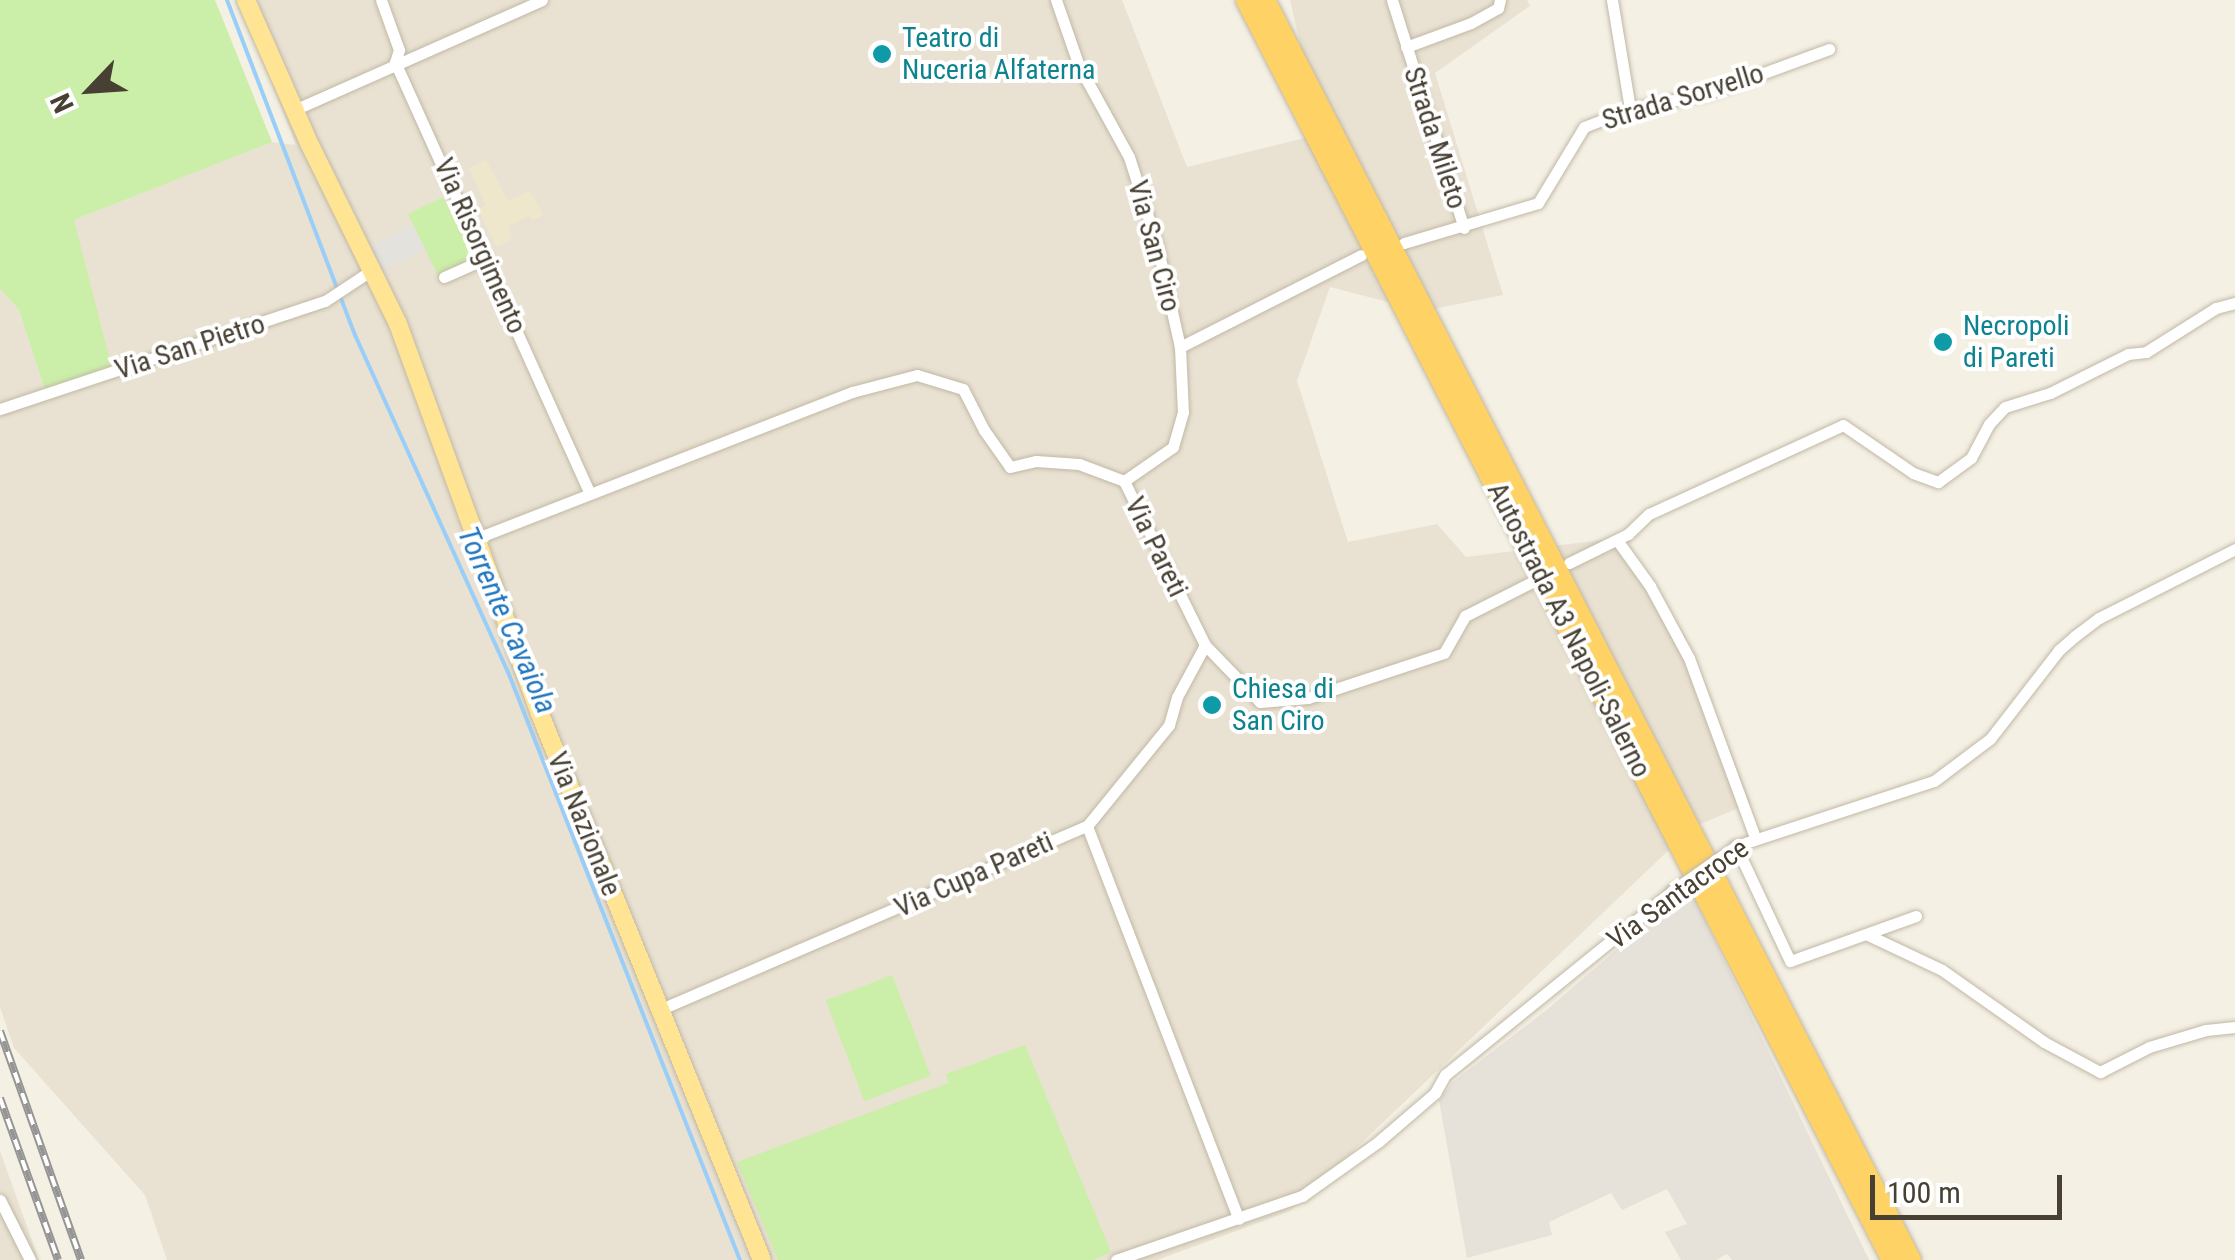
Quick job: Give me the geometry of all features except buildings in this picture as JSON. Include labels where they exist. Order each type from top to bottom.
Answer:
[{"type":"highway","name":"Autostrada A3 Napoli-Salerno","points":[[1246,0],[1892,1260]]},
{"type":"highway","name":"Autostrada A3 Napoli-Salerno","points":[[1266,0],[1911,1260]]},
{"type":"main road","name":"Via Nazionale","points":[[246,0],[404,339],[475,539],[762,1260]]},
{"type":"street","name":"Via Risorgimento","points":[[381,0],[399,50],[395,62],[487,258],[589,492]]},
{"type":"street","points":[[294,110],[542,0]]},
{"type":"street","name":"Via San Ciro","points":[[1056,0],[1079,66],[1129,158],[1158,244],[1180,347],[1183,412],[1173,447],[1124,481]]},
{"type":"street","name":"Strada Mileto","points":[[1392,0],[1464,228]]},
{"type":"street","name":"Strada Mileto","points":[[1406,47],[1471,23],[1498,8],[1500,0]]},
{"type":"street","points":[[1612,0],[1630,109]]},
{"type":"street","name":"Strada Sorvello","points":[[1404,243],[1538,203],[1584,126],[1630,109],[1709,94],[1829,49]]},
{"type":"street","points":[[1180,347],[1361,255]]},
{"type":"street","points":[[444,277],[487,258]]},
{"type":"street","name":"Via San Pietro","points":[[0,409],[325,302],[372,270]]},
{"type":"street","points":[[1570,563],[1616,540],[1649,514],[1843,425],[1914,473],[1938,482],[1971,458],[1989,424],[2005,407],[2050,393],[2128,354],[2146,352],[2216,308],[2235,303]]},
{"type":"street","name":"Via Pareti","points":[[475,539],[852,392],[917,375],[963,389],[984,430],[1010,467],[1036,461],[1079,464],[1124,481],[1205,645],[1260,702],[1308,698],[1444,653],[1465,616],[1534,581]]},
{"type":"street","points":[[1616,540],[1650,586],[1690,658],[1755,838]]},
{"type":"street","name":"Via Santacroce","points":[[1116,1260],[1302,1196],[1378,1142],[1435,1094],[1445,1075],[1672,892],[1736,846],[1934,781],[1990,739],[2075,636],[2099,618],[2235,549]]},
{"type":"street","name":"Via Cupa Pareti","points":[[660,1010],[1087,826],[1168,724],[1187,675],[1205,645]]},
{"type":"street","points":[[1087,826],[1240,1218]]},
{"type":"street","points":[[1736,846],[1790,961],[1916,916]]},
{"type":"street","points":[[1868,935],[1942,970],[2044,1042],[2100,1072],[2149,1047],[2206,1030],[2235,1028]]},
{"type":"street","points":[[0,1200],[30,1260]]},
{"type":"shaded area","points":[[239,0],[1122,0],[1187,167],[1321,134],[1290,0],[1527,0],[1530,6],[1435,73],[1503,295],[1423,311],[1330,287],[1297,381],[1348,542],[1437,524],[1466,557],[1617,538],[1685,636],[1751,803],[1693,827],[1290,1211],[1157,1260],[167,1260],[145,1195],[14,1048],[0,1007],[0,289],[19,310],[45,390],[74,220],[271,142],[296,145]]},
{"type":"shaded area","points":[[486,160],[508,201],[530,191],[543,215],[532,220],[529,216],[509,226],[512,239],[497,247],[478,210],[486,205],[469,169]]},
{"type":"shaded area","points":[[413,225],[425,249],[381,272],[368,248]]},
{"type":"shaded area","points":[[1689,887],[1869,1260],[1732,1260],[1727,1254],[1716,1260],[1681,1260],[1665,1232],[1687,1224],[1667,1189],[1622,1210],[1611,1193],[1549,1222],[1552,1235],[1467,1258],[1439,1100],[1453,1082],[1549,1008]]},
{"type":"shaded area","points":[[0,1151],[39,1260],[0,1260]]},
{"type":"green space","points":[[0,0],[215,0],[272,142],[74,220],[113,372],[45,390],[19,310],[0,289]]},
{"type":"green space","points":[[443,197],[474,260],[439,277],[408,214]]},
{"type":"green space","points":[[892,975],[931,1076],[864,1101],[826,1000]]},
{"type":"green space","points":[[1025,1045],[1111,1252],[1093,1260],[778,1260],[737,1162],[948,1083],[946,1074]]},
{"type":"waterway","name":"Torrente Cavaiola","points":[[227,0],[355,335],[508,672],[740,1260]]},
{"type":"railway","points":[[0,1031],[81,1260]]},
{"type":"railway","points":[[0,1098],[58,1260]]},
{"type":"place","name":"Teatro di Nuceria Alfaterna","points":[[882,54]]},
{"type":"place","name":"Necropoli di Pareti","points":[[1943,342]]},
{"type":"place","name":"Chiesa di San Ciro","points":[[1212,705]]}]
